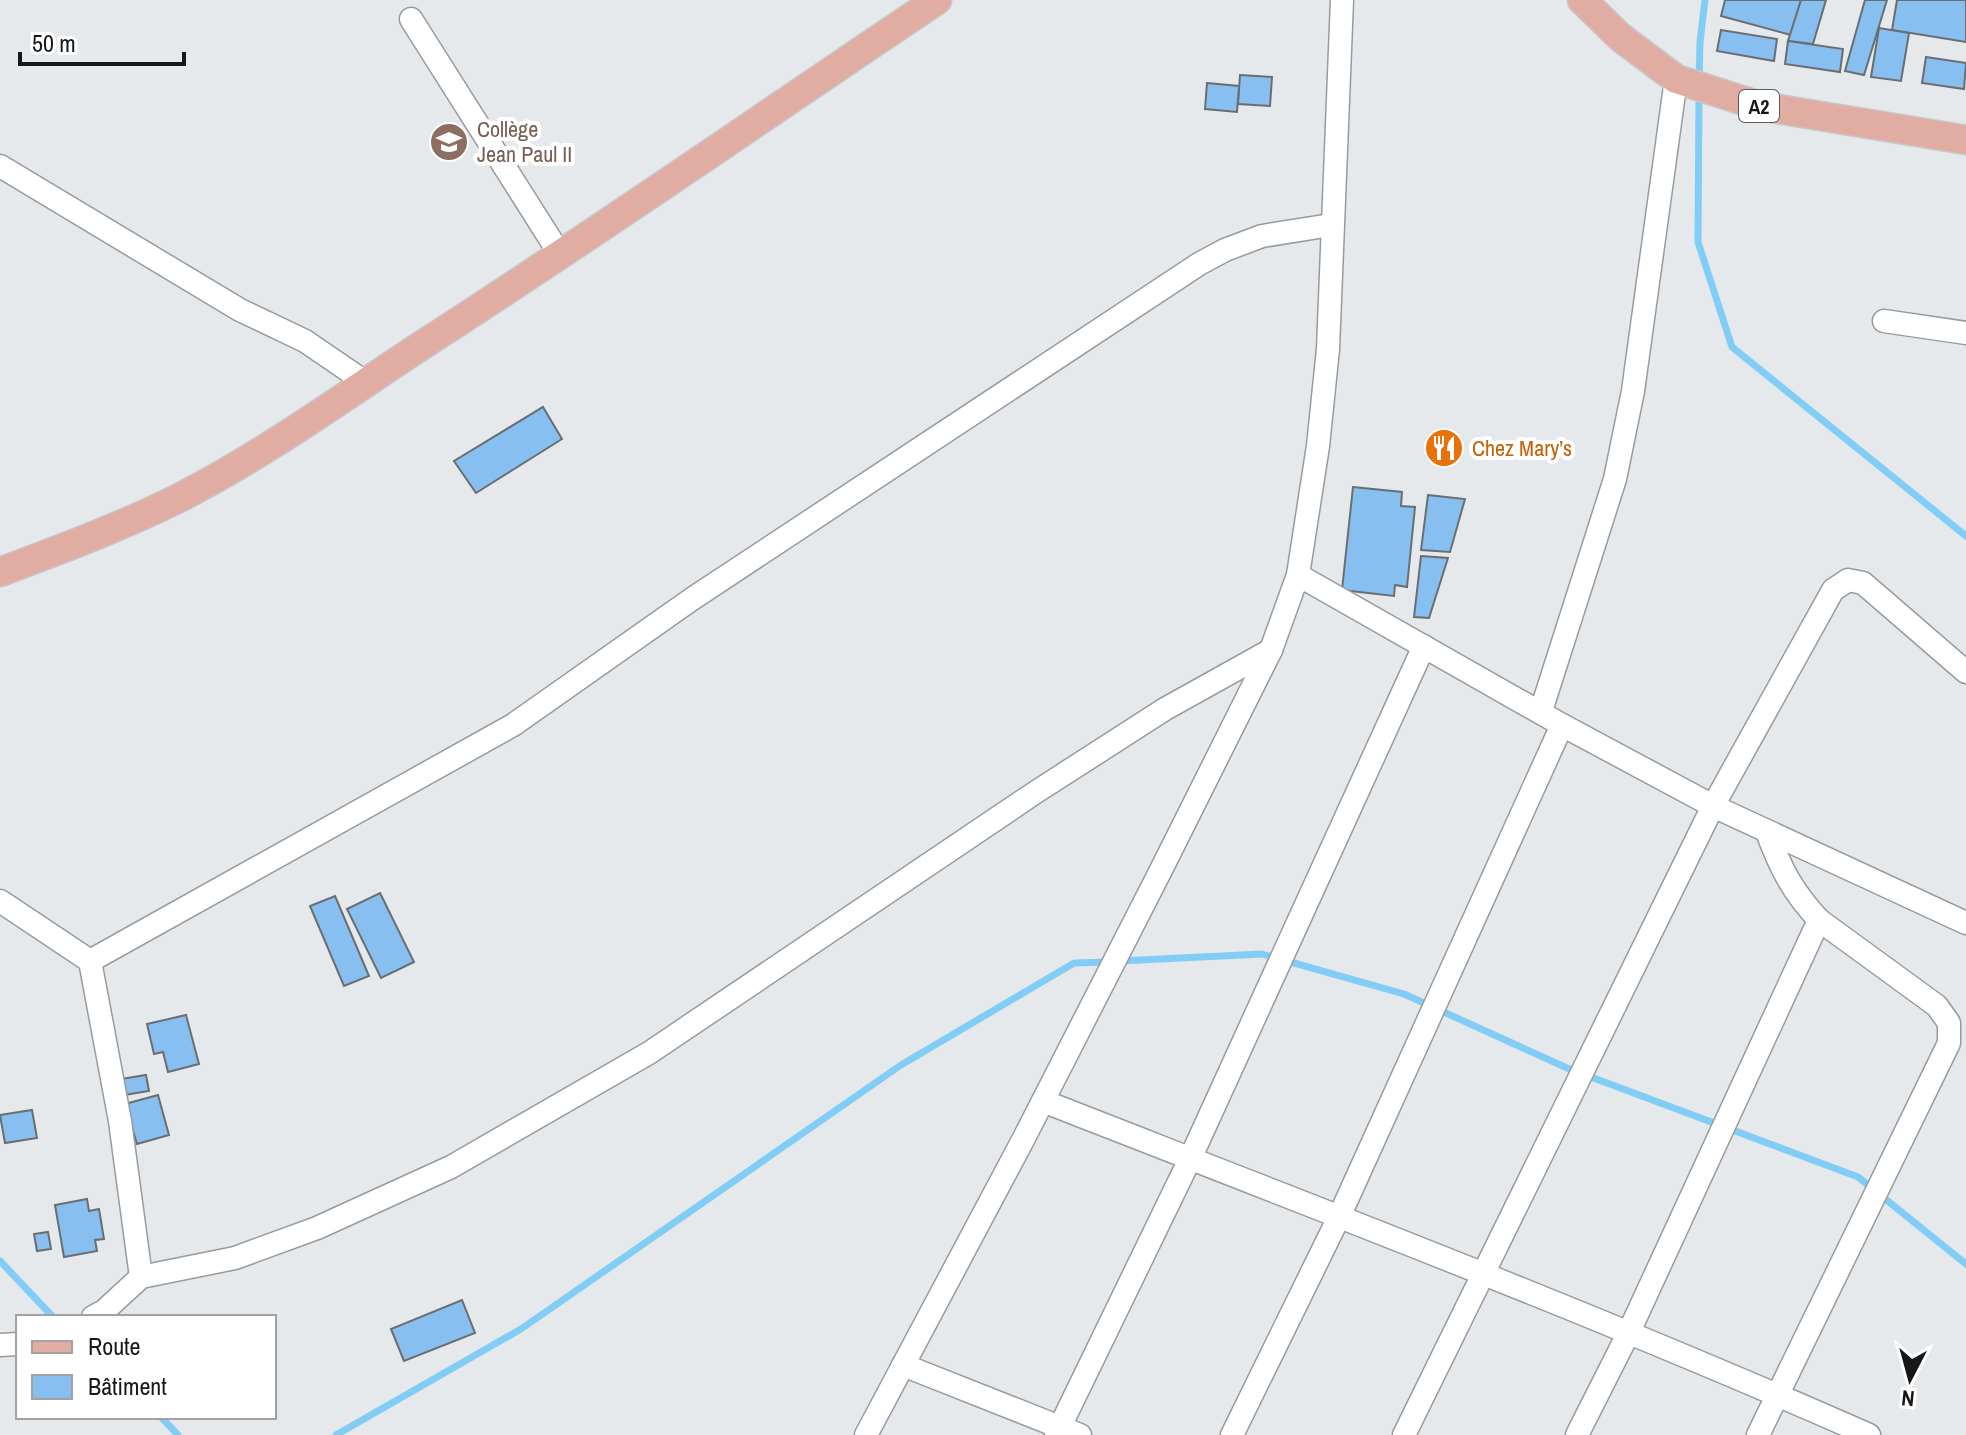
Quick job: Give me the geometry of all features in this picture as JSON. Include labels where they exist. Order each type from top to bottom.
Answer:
[{"type":"main road","points":[[0,572],[92,538],[180,498],[286,436],[561,256],[937,0]]},
{"type":"main road","name":"A2","points":[[1582,0],[1620,37],[1676,79],[1760,106],[1966,140]]},
{"type":"street","points":[[866,1435],[1043,1101],[1271,650],[1298,575],[1318,446],[1328,349],[1342,0]]},
{"type":"street","points":[[411,19],[561,256]]},
{"type":"street","points":[[1541,711],[1615,479],[1633,391],[1676,79]]},
{"type":"street","points":[[0,166],[240,310],[305,341],[365,382]]},
{"type":"street","points":[[90,961],[513,725],[692,599],[1199,264],[1262,236],[1331,225]]},
{"type":"street","points":[[1884,321],[1966,333]]},
{"type":"street","points":[[1298,575],[1562,725],[1713,806],[1966,923]]},
{"type":"street","points":[[1404,1435],[1713,806],[1833,590],[1848,580],[1863,583],[1966,672]]},
{"type":"street","points":[[903,1365],[1065,1432],[1424,646]]},
{"type":"street","points":[[97,1315],[141,1277],[235,1258],[317,1228],[451,1167],[649,1053],[1049,784],[1165,709],[1271,650]]},
{"type":"street","points":[[1232,1435],[1339,1217],[1562,725]]},
{"type":"street","points":[[1758,1435],[1949,1043],[1949,1023],[1937,1006],[1819,920],[1798,896],[1782,871],[1767,832]]},
{"type":"street","points":[[0,901],[90,961],[120,1121],[141,1277]]},
{"type":"street","points":[[1577,1435],[1628,1334],[1819,920]]},
{"type":"street","points":[[1043,1101],[1484,1275],[1869,1435]]},
{"type":"building","points":[[1725,0],[1801,0],[1791,35],[1721,16]]},
{"type":"building","points":[[1801,0],[1826,0],[1813,44],[1788,41]]},
{"type":"building","points":[[1865,0],[1887,0],[1864,75],[1845,71]]},
{"type":"building","points":[[1897,0],[1966,0],[1966,42],[1892,30]]},
{"type":"building","points":[[1879,28],[1909,33],[1901,81],[1871,77]]},
{"type":"building","points":[[1721,30],[1777,39],[1774,61],[1717,51]]},
{"type":"building","points":[[1788,41],[1843,49],[1840,72],[1785,64]]},
{"type":"building","points":[[1926,57],[1966,63],[1964,89],[1922,83]]},
{"type":"building","points":[[1240,75],[1272,77],[1270,106],[1238,104]]},
{"type":"building","points":[[1207,83],[1239,86],[1237,112],[1205,109]]},
{"type":"building","points":[[543,407],[562,439],[476,493],[454,461]]},
{"type":"building","points":[[1353,487],[1402,492],[1401,506],[1415,507],[1407,587],[1395,585],[1394,596],[1342,590]]},
{"type":"building","points":[[1428,495],[1465,499],[1450,552],[1421,550]]},
{"type":"building","points":[[1421,556],[1448,558],[1429,618],[1414,617]]},
{"type":"building","points":[[380,893],[414,962],[381,978],[347,909]]},
{"type":"building","points":[[335,896],[369,976],[344,986],[310,906]]},
{"type":"building","points":[[186,1015],[199,1064],[168,1072],[163,1052],[154,1054],[147,1024]]},
{"type":"building","points":[[146,1075],[149,1091],[124,1095],[121,1079]]},
{"type":"building","points":[[158,1095],[169,1135],[137,1144],[125,1104]]},
{"type":"building","points":[[32,1110],[37,1138],[5,1143],[0,1115]]},
{"type":"building","points":[[87,1199],[89,1211],[99,1209],[104,1239],[95,1240],[97,1251],[64,1257],[55,1205]]},
{"type":"building","points":[[48,1232],[51,1249],[37,1251],[34,1234]]},
{"type":"building","points":[[462,1300],[475,1333],[404,1361],[391,1329]]},
{"type":"waterway","points":[[1699,81],[1705,0]]},
{"type":"waterway","points":[[1699,94],[1698,242],[1732,347],[1966,536]]},
{"type":"waterway","points":[[1120,961],[1262,954],[1404,994],[1567,1068],[1858,1177],[1966,1264]]},
{"type":"waterway","points":[[336,1435],[521,1329],[901,1065],[1074,963],[1108,962]]},
{"type":"waterway","points":[[0,1261],[51,1315]]},
{"type":"waterway","points":[[163,1419],[178,1435]]},
{"type":"place","name":"Collège Jean Paul II","points":[[449,142]]},
{"type":"place","name":"Chez Mary’s","points":[[1444,448]]}]
